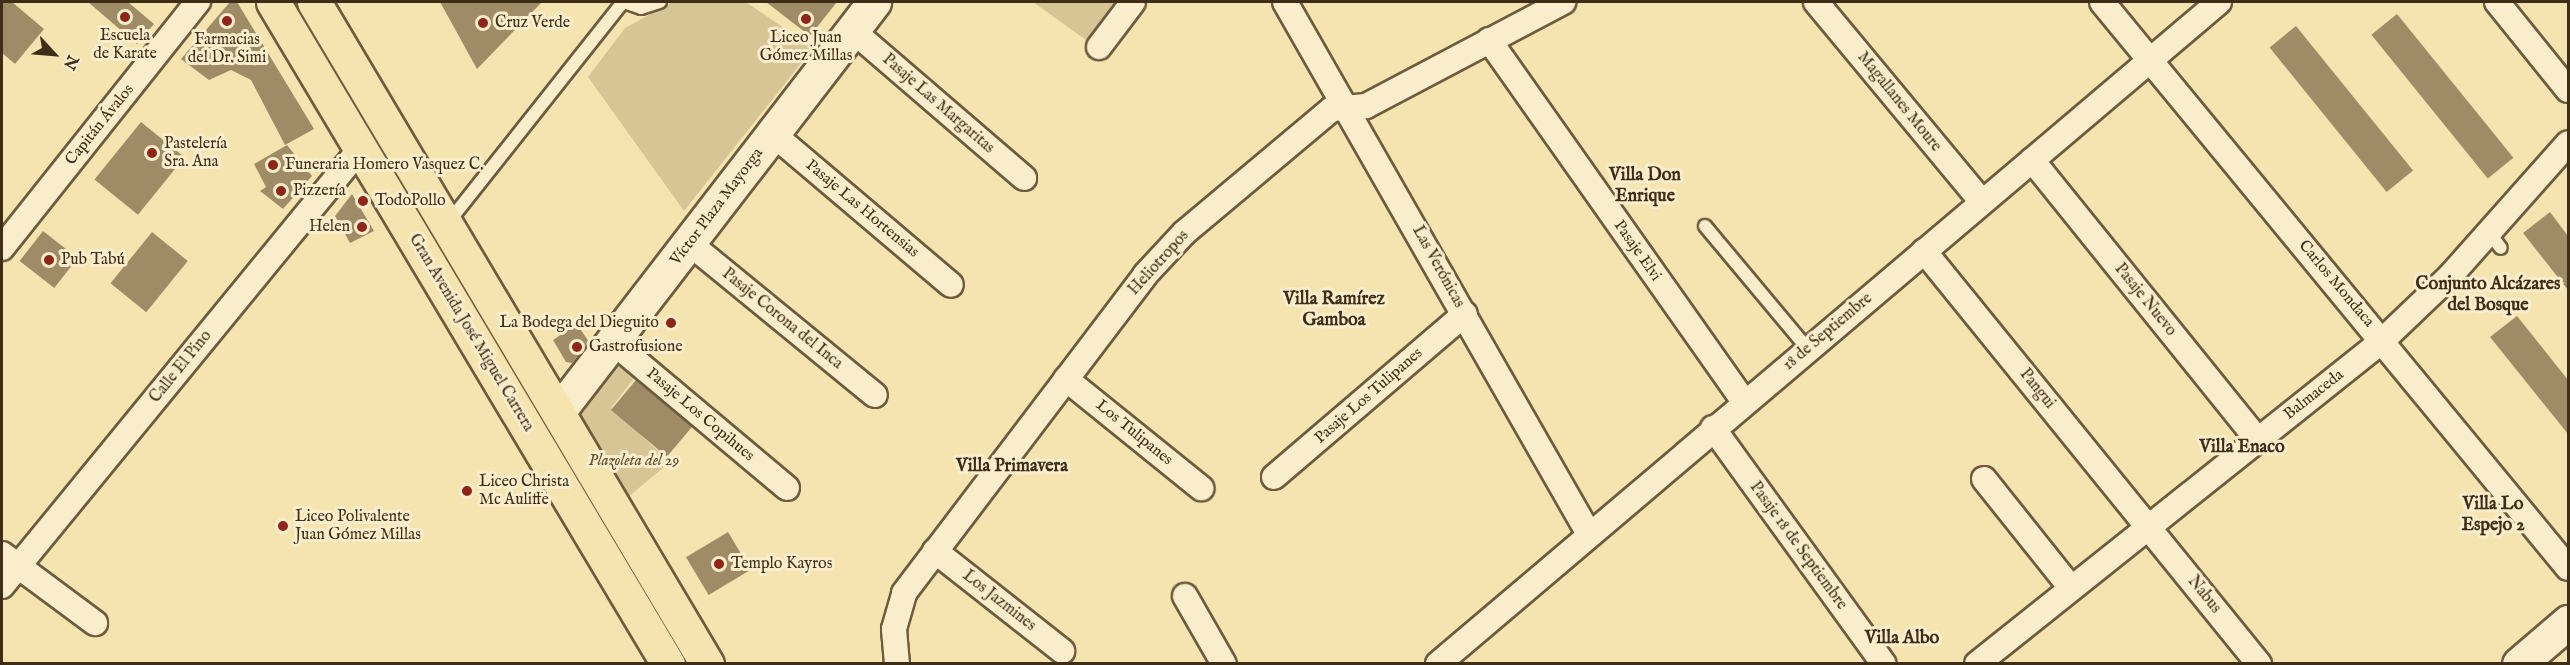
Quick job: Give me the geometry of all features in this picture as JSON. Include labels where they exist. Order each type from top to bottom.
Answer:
[{"type":"main road","name":"Gran Avenida José Miguel Carrera","points":[[273,2],[668,663]]},
{"type":"main road","name":"Gran Avenida José Miguel Carrera","points":[[314,2],[707,663]]},
{"type":"main road","points":[[360,149],[380,145],[402,151]]},
{"type":"main road","points":[[513,404],[534,412],[558,412]]},
{"type":"street","name":"Capitán Ávalos","points":[[2,248],[198,2]]},
{"type":"street","name":"Víctor Plaza Mayorga","points":[[558,412],[874,2]]},
{"type":"street","name":"Las Verónicas","points":[[1285,2],[1349,109],[1589,534]]},
{"type":"street","name":"Heliotropos","points":[[897,663],[898,607],[935,551],[1144,275],[1184,233],[1332,109],[1366,106],[1563,2]]},
{"type":"street","name":"Magallanes Moure","points":[[1816,2],[1982,202]]},
{"type":"street","name":"Carlos Mondaca","points":[[2102,2],[2568,568]]},
{"type":"street","name":"18 de Septiembre","points":[[1438,663],[1807,348],[2219,2]]},
{"type":"street","points":[[2497,2],[2568,90]]},
{"type":"street","points":[[1099,47],[1130,3]]},
{"type":"street","name":"Pasaje Las Margaritas","points":[[852,30],[1024,178]]},
{"type":"street","name":"Pasaje Elvi","points":[[1489,40],[1744,402]]},
{"type":"street","name":"Pasaje Las Hortensias","points":[[773,134],[951,285]]},
{"type":"street","name":"Balmaceda","points":[[1977,663],[2382,341],[2494,240],[2568,143]]},
{"type":"street","name":"Calle El Pino","points":[[2,586],[10,560],[360,149]]},
{"type":"street","name":"Pasaje Nuevo","points":[[2032,160],[2257,439]]},
{"type":"street","name":"Pasaje Corona del Inca","points":[[689,243],[875,395]]},
{"type":"street","name":"Pangui","points":[[1924,251],[2149,526]]},
{"type":"street","name":"Pasaje Los Tulipanes","points":[[1274,477],[1465,314]]},
{"type":"street","name":"Pasaje Los Copihues","points":[[613,342],[787,488]]},
{"type":"street","name":"Los Tulipanes","points":[[1066,379],[1201,488]]},
{"type":"street","name":"Pasaje 18 de Septiembre","points":[[1713,428],[1884,663]]},
{"type":"street","points":[[1984,479],[2071,588]]},
{"type":"street","name":"Nabus","points":[[2149,526],[2259,663]]},
{"type":"street","name":"Los Jazmines","points":[[935,551],[1062,651]]},
{"type":"street","points":[[10,560],[95,623]]},
{"type":"street","points":[[1185,596],[1224,663]]},
{"type":"street","points":[[2520,663],[2568,622]]},
{"type":"lane","points":[[446,224],[624,2],[641,8],[660,2]]},
{"type":"lane","points":[[1705,226],[1807,348]]},
{"type":"green space","points":[[672,2],[746,2],[813,48],[684,211],[588,77],[625,28]]},
{"type":"green space","points":[[1033,2],[1115,2],[1086,40]]},
{"type":"green space","name":"Plazoleta del 29","points":[[622,354],[642,368],[611,408],[670,462],[627,498],[579,410]]},
{"type":"building","points":[[2,2],[12,2],[44,29],[15,64],[2,53]]},
{"type":"building","name":"Escuela de Karate","points":[[88,2],[128,2],[154,24],[137,44]]},
{"type":"building","points":[[230,2],[237,2],[314,129],[285,145],[251,80],[231,70],[209,80],[181,59]]},
{"type":"building","points":[[440,2],[542,2],[477,69]]},
{"type":"building","name":"Liceo Juan Gómez Millas","points":[[766,2],[837,2],[810,36]]},
{"type":"building","points":[[2397,14],[2513,158],[2488,179],[2371,35]]},
{"type":"building","points":[[2296,26],[2413,171],[2387,192],[2270,47]]},
{"type":"building","points":[[141,122],[185,157],[138,215],[94,180]]},
{"type":"building","points":[[287,145],[312,176],[283,209],[260,191],[266,187],[254,164]]},
{"type":"building","points":[[352,194],[374,231],[350,243],[335,216]]},
{"type":"building","points":[[2550,212],[2568,236],[2568,290],[2523,233]]},
{"type":"building","name":"Pub Tabú","points":[[43,231],[78,258],[54,288],[20,261]]},
{"type":"building","points":[[152,232],[188,261],[146,312],[110,283]]},
{"type":"building","points":[[2517,316],[2568,380],[2568,434],[2490,337]]},
{"type":"building","points":[[577,324],[589,342],[572,363],[566,362],[553,340]]},
{"type":"building","points":[[636,380],[692,427],[667,457],[611,410]]},
{"type":"building","name":"Templo Kayros","points":[[728,532],[751,570],[709,595],[686,557]]},
{"type":"place","name":"Escuela de Karate","points":[[125,17]]},
{"type":"place","name":"Liceo Juan Gómez Millas","points":[[806,19]]},
{"type":"place","name":"Farmacias del Dr. Simi","points":[[227,21]]},
{"type":"place","name":"Cruz Verde","points":[[483,23]]},
{"type":"place","name":"Pastelería Sra. Ana","points":[[152,153]]},
{"type":"place","name":"Funeraria Homero Vasquez C.","points":[[273,165]]},
{"type":"place","name":"Pizzería","points":[[281,191]]},
{"type":"place","name":"TodoPollo","points":[[363,201]]},
{"type":"place","name":"Helen","points":[[362,227]]},
{"type":"place","name":"Pub Tabú","points":[[49,260]]},
{"type":"place","name":"La Bodega del Dieguito","points":[[671,323]]},
{"type":"place","name":"Gastrofusione","points":[[577,347]]},
{"type":"place","name":"Liceo Christa Mc Auliffe","points":[[467,491]]},
{"type":"place","name":"Liceo Polivalente Juan Gómez Millas","points":[[283,526]]},
{"type":"place","name":"Templo Kayros","points":[[719,564]]},
{"type":"district","name":"Villa Don Enrique","points":[[1645,187]]},
{"type":"district","name":"Conjunto Alcázares del Bosque","points":[[2488,296]]},
{"type":"district","name":"Villa Ramírez Gamboa","points":[[1334,311]]},
{"type":"district","name":"Villa Enaco","points":[[2242,448]]},
{"type":"district","name":"Villa Primavera","points":[[1012,467]]},
{"type":"district","name":"Villa Lo Espejo 2","points":[[2493,516]]},
{"type":"district","name":"Villa Albo","points":[[1902,639]]}]
